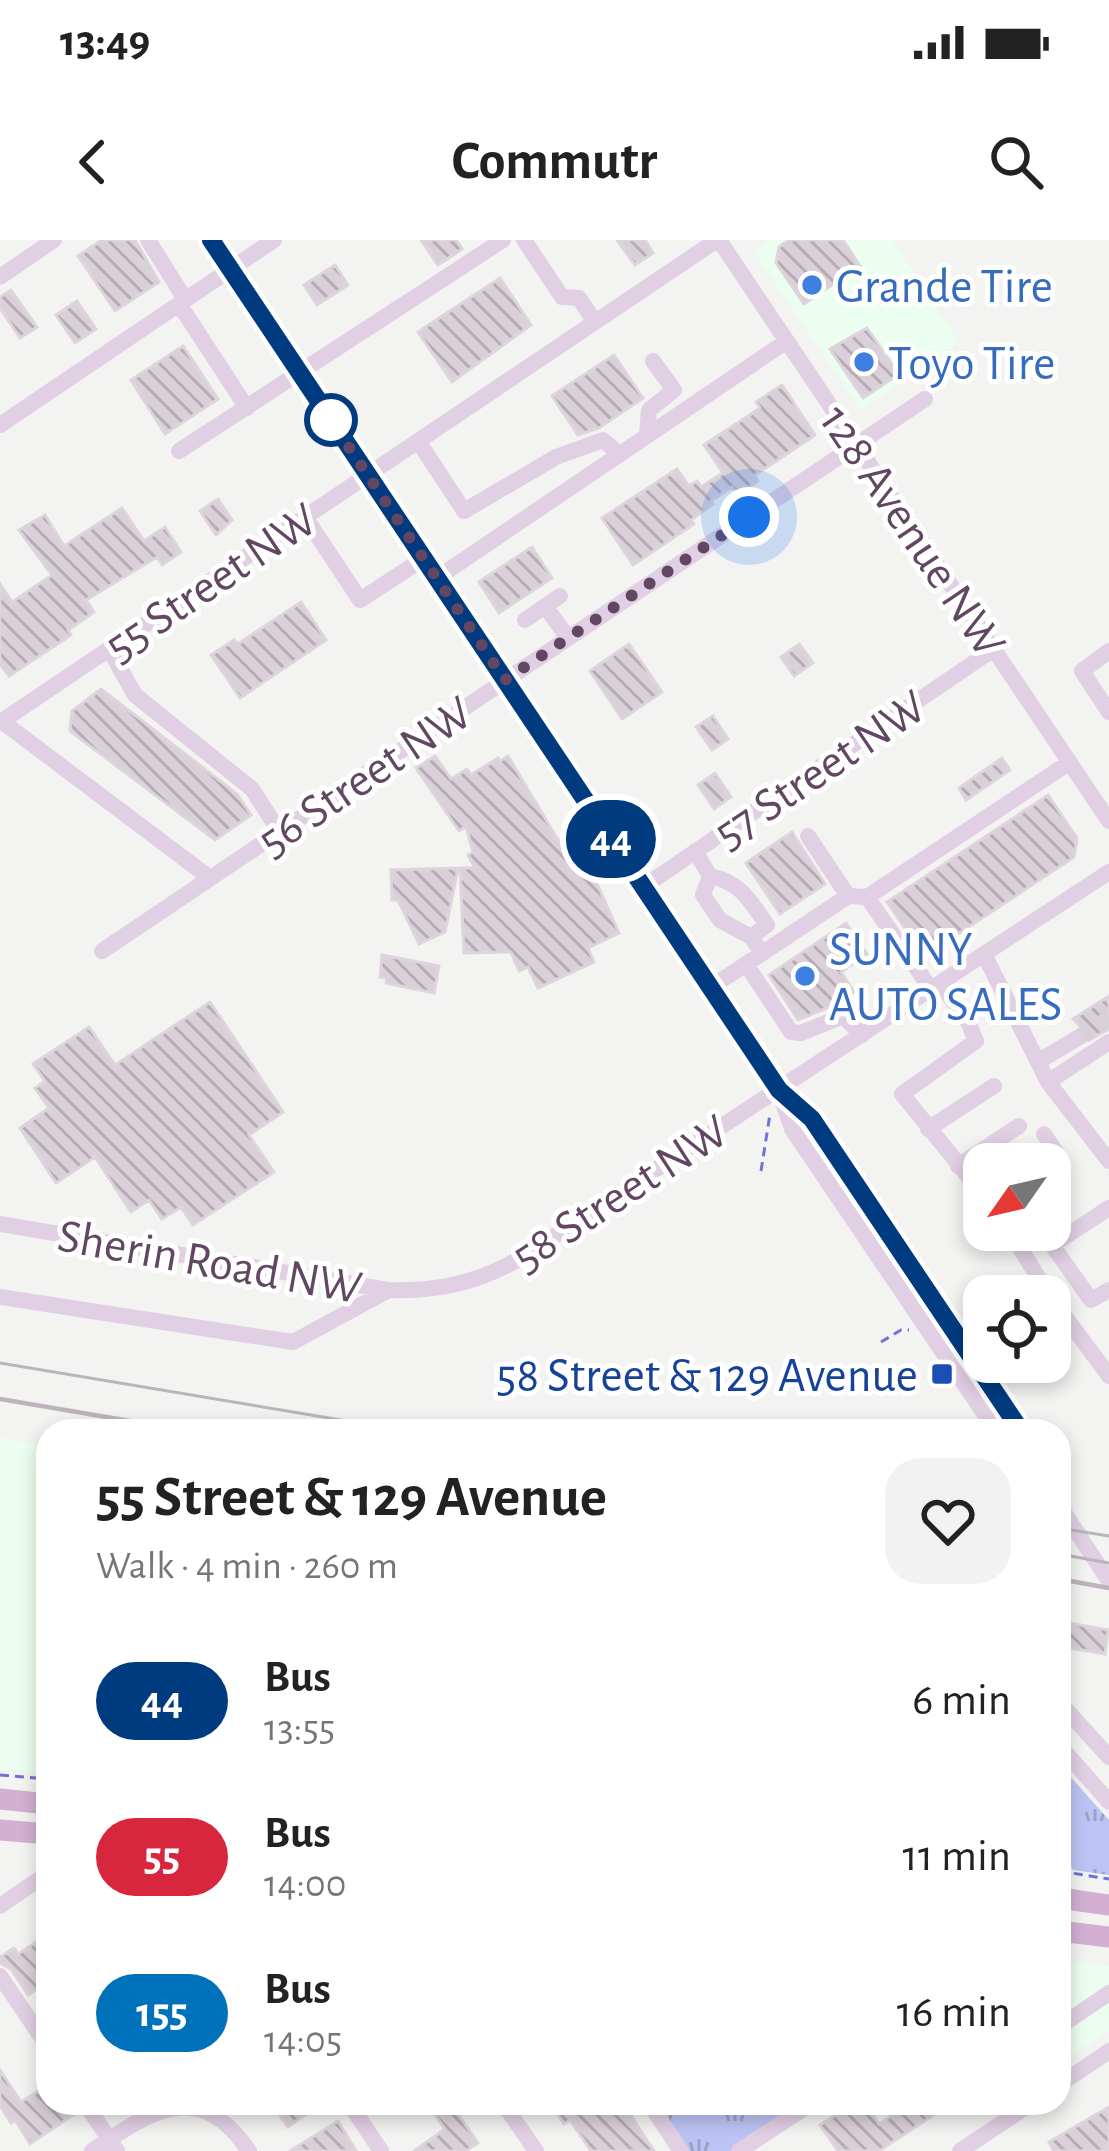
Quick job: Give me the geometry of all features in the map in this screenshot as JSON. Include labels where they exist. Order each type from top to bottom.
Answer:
[{"type":"main road","points":[[0,1799],[36,1803]]},
{"type":"main road","points":[[0,1830],[36,1833]]},
{"type":"main road","points":[[1071,1900],[1109,1905]]},
{"type":"main road","points":[[1071,1932],[1109,1937]]},
{"type":"street","points":[[0,277],[54,240]]},
{"type":"street","points":[[148,240],[247,408]]},
{"type":"street","points":[[211,240],[779,1090],[812,1119],[1013,1419]]},
{"type":"street","points":[[0,425],[274,240]]},
{"type":"street","points":[[179,451],[503,240]]},
{"type":"street","points":[[524,240],[562,297],[579,298],[595,322]]},
{"type":"street","name":"55 Street NW","points":[[1,721],[718,240]]},
{"type":"street","name":"128 Avenue NW","points":[[718,240],[1109,820]]},
{"type":"street","points":[[436,578],[787,341]]},
{"type":"street","points":[[647,435],[649,410],[674,390],[653,362]]},
{"type":"street","name":"56 Street NW","points":[[102,951],[925,399]]},
{"type":"street","points":[[418,440],[464,512],[556,457],[603,440],[619,454]]},
{"type":"street","points":[[305,517],[360,600],[423,559]]},
{"type":"street","points":[[525,620],[552,601],[568,638]]},
{"type":"street","points":[[109,649],[135,694],[252,789],[280,831]]},
{"type":"street","name":"57 Street NW","points":[[643,886],[994,649]]},
{"type":"street","points":[[1109,651],[1082,671],[1109,712]]},
{"type":"street","points":[[1,721],[210,878]]},
{"type":"street","points":[[710,988],[1070,762]]},
{"type":"street","points":[[808,836],[969,1024],[976,1040],[902,1094],[963,1172]]},
{"type":"street","points":[[695,851],[710,876],[704,896],[720,920],[751,937],[762,953]]},
{"type":"street","name":"58 Street NW","points":[[419,1292],[472,1281],[507,1266],[1109,872]]},
{"type":"street","points":[[710,876],[730,880],[742,890],[767,926],[751,937]]},
{"type":"street","points":[[984,954],[1048,1082],[1109,1161]]},
{"type":"street","points":[[746,964],[791,1032],[801,1033],[843,1016],[862,1035]]},
{"type":"street","points":[[1039,1061],[1076,1039]]},
{"type":"street","points":[[1048,1082],[1109,1042]]},
{"type":"street","points":[[928,1130],[994,1086]]},
{"type":"street","points":[[779,1090],[792,1129],[988,1419]]},
{"type":"street","points":[[958,1166],[1019,1126]]},
{"type":"street","points":[[1044,1134],[1050,1143]]},
{"type":"street","points":[[1109,1208],[1052,1244],[1091,1300],[1109,1289]]},
{"type":"street","name":"Sherin Road NW","points":[[0,1224],[419,1292]]},
{"type":"street","points":[[1023,1251],[1109,1376]]},
{"type":"street","points":[[0,1297],[293,1342],[388,1290]]},
{"type":"street","points":[[1071,1523],[1109,1581]]},
{"type":"street","points":[[1071,1715],[1109,1757]]},
{"type":"street","points":[[1071,1759],[1109,1802]]},
{"type":"street","points":[[0,1906],[36,1881]]},
{"type":"street","points":[[0,1976],[36,2026]]},
{"type":"street","points":[[1071,2019],[1109,1993]]},
{"type":"street","points":[[1071,2077],[1109,2051]]},
{"type":"street","points":[[93,2115],[113,2145]]},
{"type":"street","points":[[92,2151],[113,2145],[148,2115]]},
{"type":"street","points":[[213,2115],[249,2151]]},
{"type":"street","points":[[357,2115],[381,2151]]},
{"type":"street","points":[[510,2115],[531,2149]]},
{"type":"street","points":[[657,2115],[681,2151]]},
{"type":"street","points":[[739,2151],[794,2115]]},
{"type":"street","points":[[960,2151],[981,2145],[1016,2115]]},
{"type":"path","points":[[761,1171],[767,1123],[779,1090]]},
{"type":"path","points":[[881,1342],[901,1330],[910,1331]]},
{"type":"path","points":[[0,1775],[36,1778]]},
{"type":"path","points":[[1071,1873],[1109,1879]]},
{"type":"shaded area","points":[[771,240],[892,240],[959,342],[861,410],[754,252]]},
{"type":"shaded area","points":[[0,1438],[36,1444],[36,1773],[0,1769]]},
{"type":"shaded area","points":[[1071,1961],[1109,1966],[1109,2030],[1071,2055]]},
{"type":"green space","points":[[1071,1777],[1109,1820],[1109,1875],[1073,1870]]},
{"type":"green space","points":[[664,2115],[786,2115],[732,2151],[688,2151]]},
{"type":"building","points":[[102,240],[135,240],[159,282],[115,311],[78,256]]},
{"type":"building","points":[[421,240],[456,240],[462,249],[438,265]]},
{"type":"building","points":[[617,240],[645,240],[653,253],[635,265]]},
{"type":"building","name":"Grande Tire","points":[[789,240],[843,240],[860,266],[804,304],[776,263],[779,247]]},
{"type":"building","points":[[335,265],[348,285],[317,305],[304,285]]},
{"type":"building","points":[[500,278],[531,325],[452,382],[418,332]]},
{"type":"building","points":[[11,290],[37,327],[20,338],[0,308],[0,297]]},
{"type":"building","points":[[77,301],[96,329],[75,343],[56,315]]},
{"type":"building","name":"Toyo Tire","points":[[867,328],[899,374],[863,398],[830,349]]},
{"type":"building","points":[[183,346],[218,399],[165,434],[131,380]]},
{"type":"building","points":[[614,355],[643,398],[599,428],[578,435],[552,396]]},
{"type":"building","points":[[782,385],[815,435],[755,475],[758,481],[738,495],[732,487],[711,501],[691,520],[694,524],[633,565],[602,518],[677,469],[689,486],[697,481],[701,487],[723,473],[704,445],[760,408],[756,402]]},
{"type":"building","points":[[218,499],[232,520],[216,535],[200,511]]},
{"type":"building","points":[[122,508],[144,541],[165,527],[181,552],[162,565],[157,557],[86,600],[94,612],[68,630],[71,635],[9,676],[0,664],[0,584],[12,602],[52,575],[19,530],[45,515],[64,546]]},
{"type":"building","points":[[532,547],[552,578],[499,613],[479,582]]},
{"type":"building","points":[[301,602],[326,640],[240,698],[211,655],[234,640],[238,644]]},
{"type":"building","points":[[629,644],[662,692],[622,719],[590,671]]},
{"type":"building","points":[[799,644],[813,663],[794,676],[781,657]]},
{"type":"building","points":[[101,689],[237,794],[251,815],[215,840],[70,731],[72,711]]},
{"type":"building","points":[[713,716],[728,739],[712,750],[696,727]]},
{"type":"building","points":[[435,756],[451,779],[467,769],[471,775],[508,756],[558,840],[574,832],[619,933],[588,948],[594,962],[538,988],[528,967],[519,971],[511,952],[464,953],[460,868],[475,868],[468,855],[473,852],[466,826],[459,831],[416,768]]},
{"type":"building","points":[[1002,758],[1010,770],[966,800],[959,788]]},
{"type":"building","points":[[715,773],[731,797],[714,809],[698,785]]},
{"type":"building","points":[[1048,795],[1077,838],[1074,857],[934,950],[917,946],[887,902]]},
{"type":"building","points":[[792,832],[825,884],[780,914],[746,863]]},
{"type":"building","points":[[458,868],[445,932],[419,944],[398,900],[392,900],[391,870]]},
{"type":"building","name":"SUNNY AUTO SALES","points":[[846,923],[867,954],[841,972],[854,992],[798,1020],[769,975]]},
{"type":"building","points":[[382,955],[439,966],[434,993],[386,983],[387,978],[380,977]]},
{"type":"building","points":[[1109,996],[1109,1029],[1089,1040],[1073,1019]]},
{"type":"building","points":[[210,1002],[283,1112],[249,1135],[274,1172],[193,1225],[181,1207],[162,1219],[149,1200],[131,1212],[95,1157],[56,1183],[20,1128],[49,1108],[35,1088],[45,1081],[33,1064],[89,1027],[115,1065]]},
{"type":"building","points":[[1071,1623],[1108,1630],[1105,1654],[1071,1648]]},
{"type":"building","points":[[36,1942],[36,1990],[28,1995],[11,1969],[0,1963],[0,1957],[14,1948],[18,1954]]},
{"type":"building","points":[[0,2070],[21,2102],[36,2093],[36,2115],[73,2115],[30,2144],[0,2106]]},
{"type":"building","points":[[1109,2107],[1109,2151],[1054,2151],[1049,2142]]},
{"type":"building","points":[[280,2115],[305,2115],[288,2127]]},
{"type":"building","points":[[435,2115],[459,2115],[478,2143],[466,2151],[414,2151],[445,2129]]},
{"type":"building","points":[[558,2115],[631,2115],[654,2151],[591,2151],[570,2120],[564,2124]]},
{"type":"building","points":[[835,2115],[873,2115],[879,2124],[893,2115],[933,2115],[879,2151],[838,2151],[820,2125]]},
{"type":"building","points":[[338,2121],[356,2151],[290,2151]]},
{"type":"tunnel","points":[[1076,1039],[1109,1018]]},
{"type":"tram line","points":[[0,1363],[335,1419]]},
{"type":"tram line","points":[[1071,1530],[1109,1536]]},
{"type":"tram line","points":[[1071,1556],[1109,1563]]},
{"type":"railway","points":[[0,1399],[118,1419]]},
{"type":"railway","points":[[1071,1581],[1109,1588]]},
{"type":"bus line","name":"44","points":[[211,240],[779,1090],[812,1119],[1013,1419]]},
{"type":"place","name":"Grande Tire","points":[[812,285]]},
{"type":"place","name":"Toyo Tire","points":[[864,362]]},
{"type":"place","name":"SUNNY AUTO SALES","points":[[805,976]]},
{"type":"place","name":"58 Street & 129 Avenue","points":[[942,1374]]},
{"type":"route","points":[[331,420],[322,407],[505,680],[749,517]]}]
